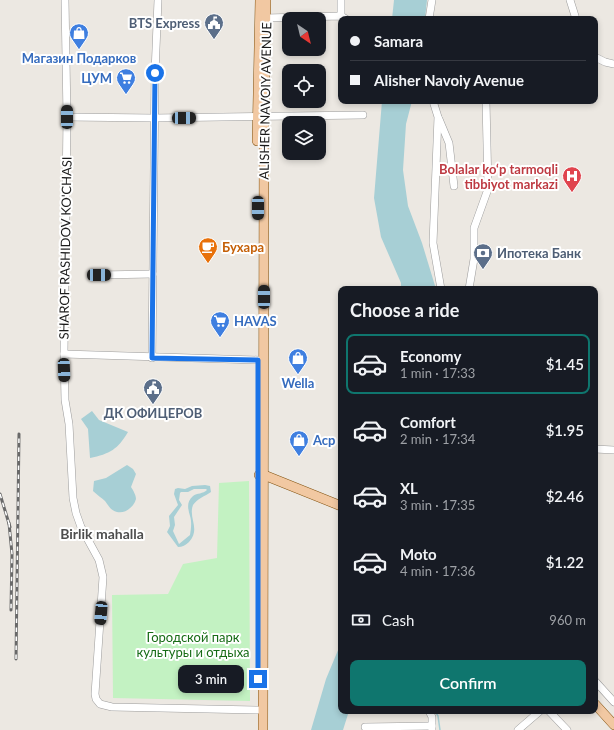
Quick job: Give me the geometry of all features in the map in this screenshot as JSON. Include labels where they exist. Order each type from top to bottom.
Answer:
[{"type":"main road","name":"ALISHER NAVOIY AVENUE","points":[[260,0],[261,710],[263,730]]},
{"type":"main road","name":"ALISHER NAVOIY AVENUE","points":[[261,116],[266,0]]},
{"type":"main road","points":[[261,475],[338,505]]},
{"type":"main road","points":[[598,707],[614,725]]},
{"type":"main road","name":"ALISHER NAVOIY AVENUE","points":[[258,730],[261,710]]},
{"type":"street","name":"SHAROF RASHIDOV KO'CHASI","points":[[66,0],[67,117],[64,354],[65,400],[69,424],[74,506],[81,527],[99,560],[103,577],[95,694],[96,699],[100,704],[112,707],[261,710]]},
{"type":"street","points":[[152,358],[154,118],[158,0]]},
{"type":"street","points":[[341,0],[343,16]]},
{"type":"street","points":[[429,16],[432,0]]},
{"type":"street","points":[[570,0],[575,16]]},
{"type":"street","points":[[266,18],[338,18]]},
{"type":"street","points":[[598,58],[614,64]]},
{"type":"street","points":[[434,104],[449,143],[454,186]]},
{"type":"street","points":[[470,286],[474,259],[474,228],[488,190],[486,104]]},
{"type":"street","points":[[67,117],[154,118],[363,115]]},
{"type":"street","points":[[438,117],[432,243],[439,286]]},
{"type":"street","points":[[99,275],[153,274]]},
{"type":"street","points":[[64,354],[152,358],[261,360]]},
{"type":"street","points":[[598,449],[614,450]]},
{"type":"street","points":[[598,683],[614,702]]},
{"type":"street","points":[[365,727],[432,728],[430,714]]},
{"type":"street","points":[[518,730],[537,714]]},
{"type":"street","points":[[552,714],[566,730]]},
{"type":"green space","name":"Городской парк культуры и отдыха","points":[[249,481],[250,701],[113,698],[112,595],[168,594],[183,564],[217,558],[219,483]]},
{"type":"water","points":[[394,0],[427,0],[425,16],[392,16]]},
{"type":"water","points":[[382,104],[411,104],[406,124],[403,170],[408,206],[422,243],[435,286],[401,286],[381,237],[374,198]]},
{"type":"water","points":[[92,411],[99,420],[128,432],[121,443],[113,450],[103,455],[90,458],[88,429],[81,419]]},
{"type":"water","points":[[127,465],[133,469],[136,474],[131,487],[136,499],[129,509],[123,512],[117,512],[111,509],[105,501],[93,491],[94,481],[106,478]]},
{"type":"water","points":[[192,486],[210,486],[211,492],[199,499],[193,505],[192,514],[194,533],[187,544],[178,547],[167,532],[170,526],[169,516],[178,505],[174,494],[175,489],[185,489]],"holes":[[[194,489],[207,490],[202,493],[193,496],[188,503],[191,518],[190,535],[179,544],[173,531],[175,525],[174,517],[182,505],[179,500],[180,493],[188,492]]]},
{"type":"water","points":[[338,650],[338,714],[348,714],[343,730],[311,730],[326,679]]},
{"type":"waterway","points":[[437,714],[440,730]]},
{"type":"railway","points":[[16,659],[19,434]]},
{"type":"railway","points":[[0,494],[10,527]]},
{"type":"railway","points":[[9,523],[12,554],[11,610]]},
{"type":"place","name":"BTS Express","points":[[214,40]]},
{"type":"place","name":"Магазин Подарков","points":[[79,50]]},
{"type":"place","name":"ЦУМ","points":[[126,95]]},
{"type":"place","name":"Bolalar ko‘p tarmoqli tibbiyot markazi","points":[[572,193]]},
{"type":"place","name":"Бухара","points":[[208,264]]},
{"type":"place","name":"Ипотека Банк","points":[[483,270]]},
{"type":"place","name":"HAVAS","points":[[220,338]]},
{"type":"place","name":"Wella","points":[[298,375]]},
{"type":"place","name":"ДК ОФИЦЕРОВ","points":[[153,405]]},
{"type":"place","name":"Аср","points":[[299,457]]},
{"type":"district","name":"Birlik mahalla","points":[[102,534]]},
{"type":"route","points":[[155,73],[152,358],[258,360],[258,679]]}]
